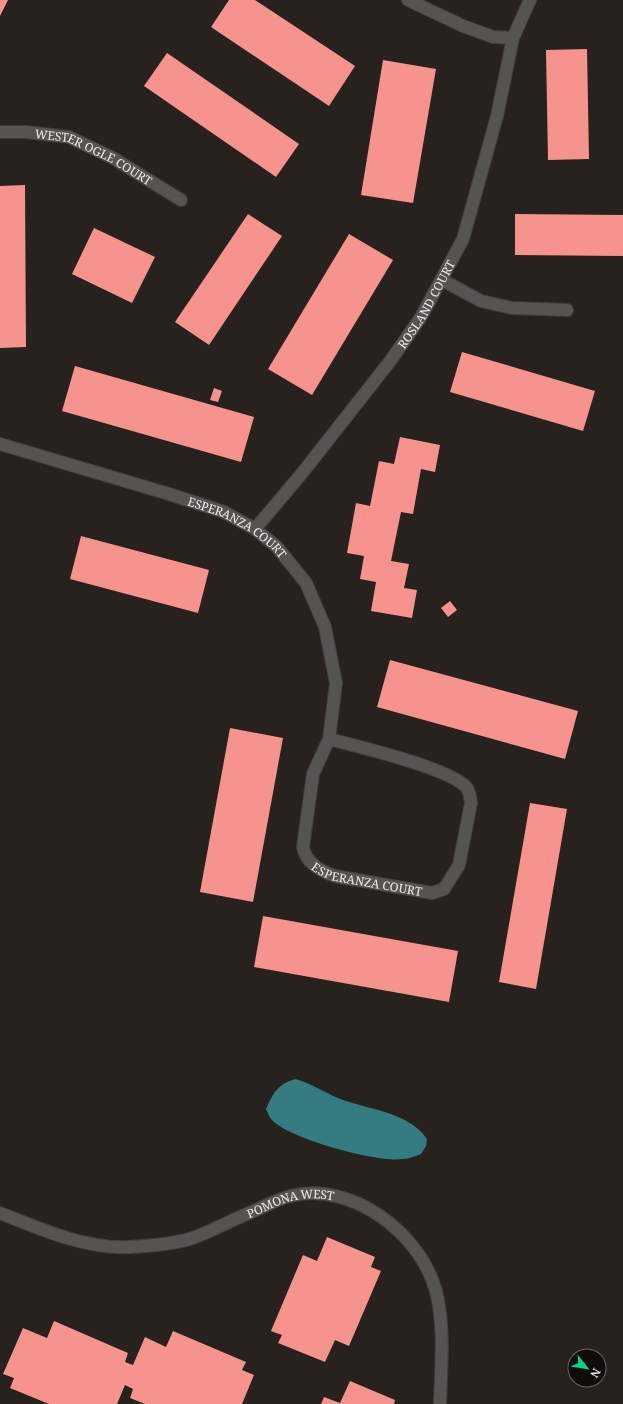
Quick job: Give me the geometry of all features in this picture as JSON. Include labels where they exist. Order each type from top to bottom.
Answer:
[{"type":"street","points":[[408,0],[463,26],[493,37],[513,38]]},
{"type":"street","name":"ROSLAND COURT","points":[[255,529],[303,472],[391,360],[421,317],[464,239],[497,116],[513,38],[530,0]]},
{"type":"street","name":"WESTER OGLE COURT","points":[[0,132],[26,132],[69,137],[114,158],[181,200]]},
{"type":"street","points":[[442,280],[481,302],[512,308],[567,310]]},
{"type":"street","name":"ESPERANZA COURT","points":[[0,444],[153,489],[224,512],[255,529],[277,547],[306,583],[326,627],[336,682],[329,739],[313,774],[303,847],[305,855],[321,871],[335,876],[432,892],[444,889],[459,865],[471,803],[467,788],[442,771],[329,739]]},
{"type":"street","name":"POMONA WEST","points":[[0,1213],[43,1230],[72,1238],[98,1244],[128,1247],[191,1238],[291,1196],[316,1194],[338,1197],[358,1204],[379,1214],[397,1230],[424,1264],[435,1291],[441,1326],[440,1404]]},
{"type":"water","points":[[295,1079],[338,1098],[386,1112],[409,1122],[427,1139],[426,1146],[421,1154],[408,1158],[391,1159],[374,1157],[334,1148],[296,1135],[271,1119],[266,1109],[277,1090],[284,1084]]},
{"type":"building","points":[[0,0],[8,0],[0,16]]},
{"type":"building","points":[[229,0],[255,0],[355,66],[329,106],[211,27]]},
{"type":"building","points":[[587,49],[589,159],[548,160],[546,50]]},
{"type":"building","points":[[167,53],[299,144],[276,177],[144,86]]},
{"type":"building","points":[[383,60],[436,69],[413,203],[361,195]]},
{"type":"building","points":[[25,185],[26,347],[0,348],[0,186]]},
{"type":"building","points":[[248,214],[282,236],[209,345],[175,322]]},
{"type":"building","points":[[515,214],[623,215],[623,256],[515,255]]},
{"type":"building","points":[[94,228],[155,257],[132,303],[72,274]]},
{"type":"building","points":[[349,234],[393,260],[312,395],[268,369]]},
{"type":"building","points":[[462,352],[595,391],[583,431],[450,392]]},
{"type":"building","points":[[75,366],[254,417],[241,462],[62,411]]},
{"type":"building","points":[[214,388],[222,391],[218,402],[210,400]]},
{"type":"building","points":[[400,437],[440,445],[435,472],[421,469],[413,514],[401,512],[391,561],[409,564],[404,588],[417,590],[412,618],[371,611],[376,582],[360,579],[364,556],[347,553],[356,503],[370,506],[379,461],[394,464]]},
{"type":"building","points":[[81,536],[209,570],[198,613],[70,579]]},
{"type":"building","points":[[450,601],[457,610],[448,617],[441,608]]},
{"type":"building","points":[[390,660],[578,711],[565,759],[377,707]]},
{"type":"building","points":[[230,728],[283,738],[253,902],[200,892]]},
{"type":"building","points":[[530,803],[567,809],[536,989],[499,982]]},
{"type":"building","points":[[263,916],[458,951],[449,1002],[254,967]]},
{"type":"building","points":[[327,1237],[375,1257],[371,1267],[381,1271],[349,1346],[335,1340],[325,1362],[278,1343],[282,1335],[271,1331],[303,1255],[317,1261]]},
{"type":"building","points":[[54,1321],[128,1353],[125,1362],[133,1365],[145,1337],[166,1347],[173,1331],[246,1362],[242,1370],[254,1375],[242,1404],[145,1404],[130,1398],[133,1389],[125,1385],[117,1404],[49,1404],[10,1388],[14,1378],[3,1374],[23,1328],[47,1338]]},
{"type":"building","points":[[350,1381],[395,1400],[394,1404],[321,1404],[324,1397],[340,1403]]}]
